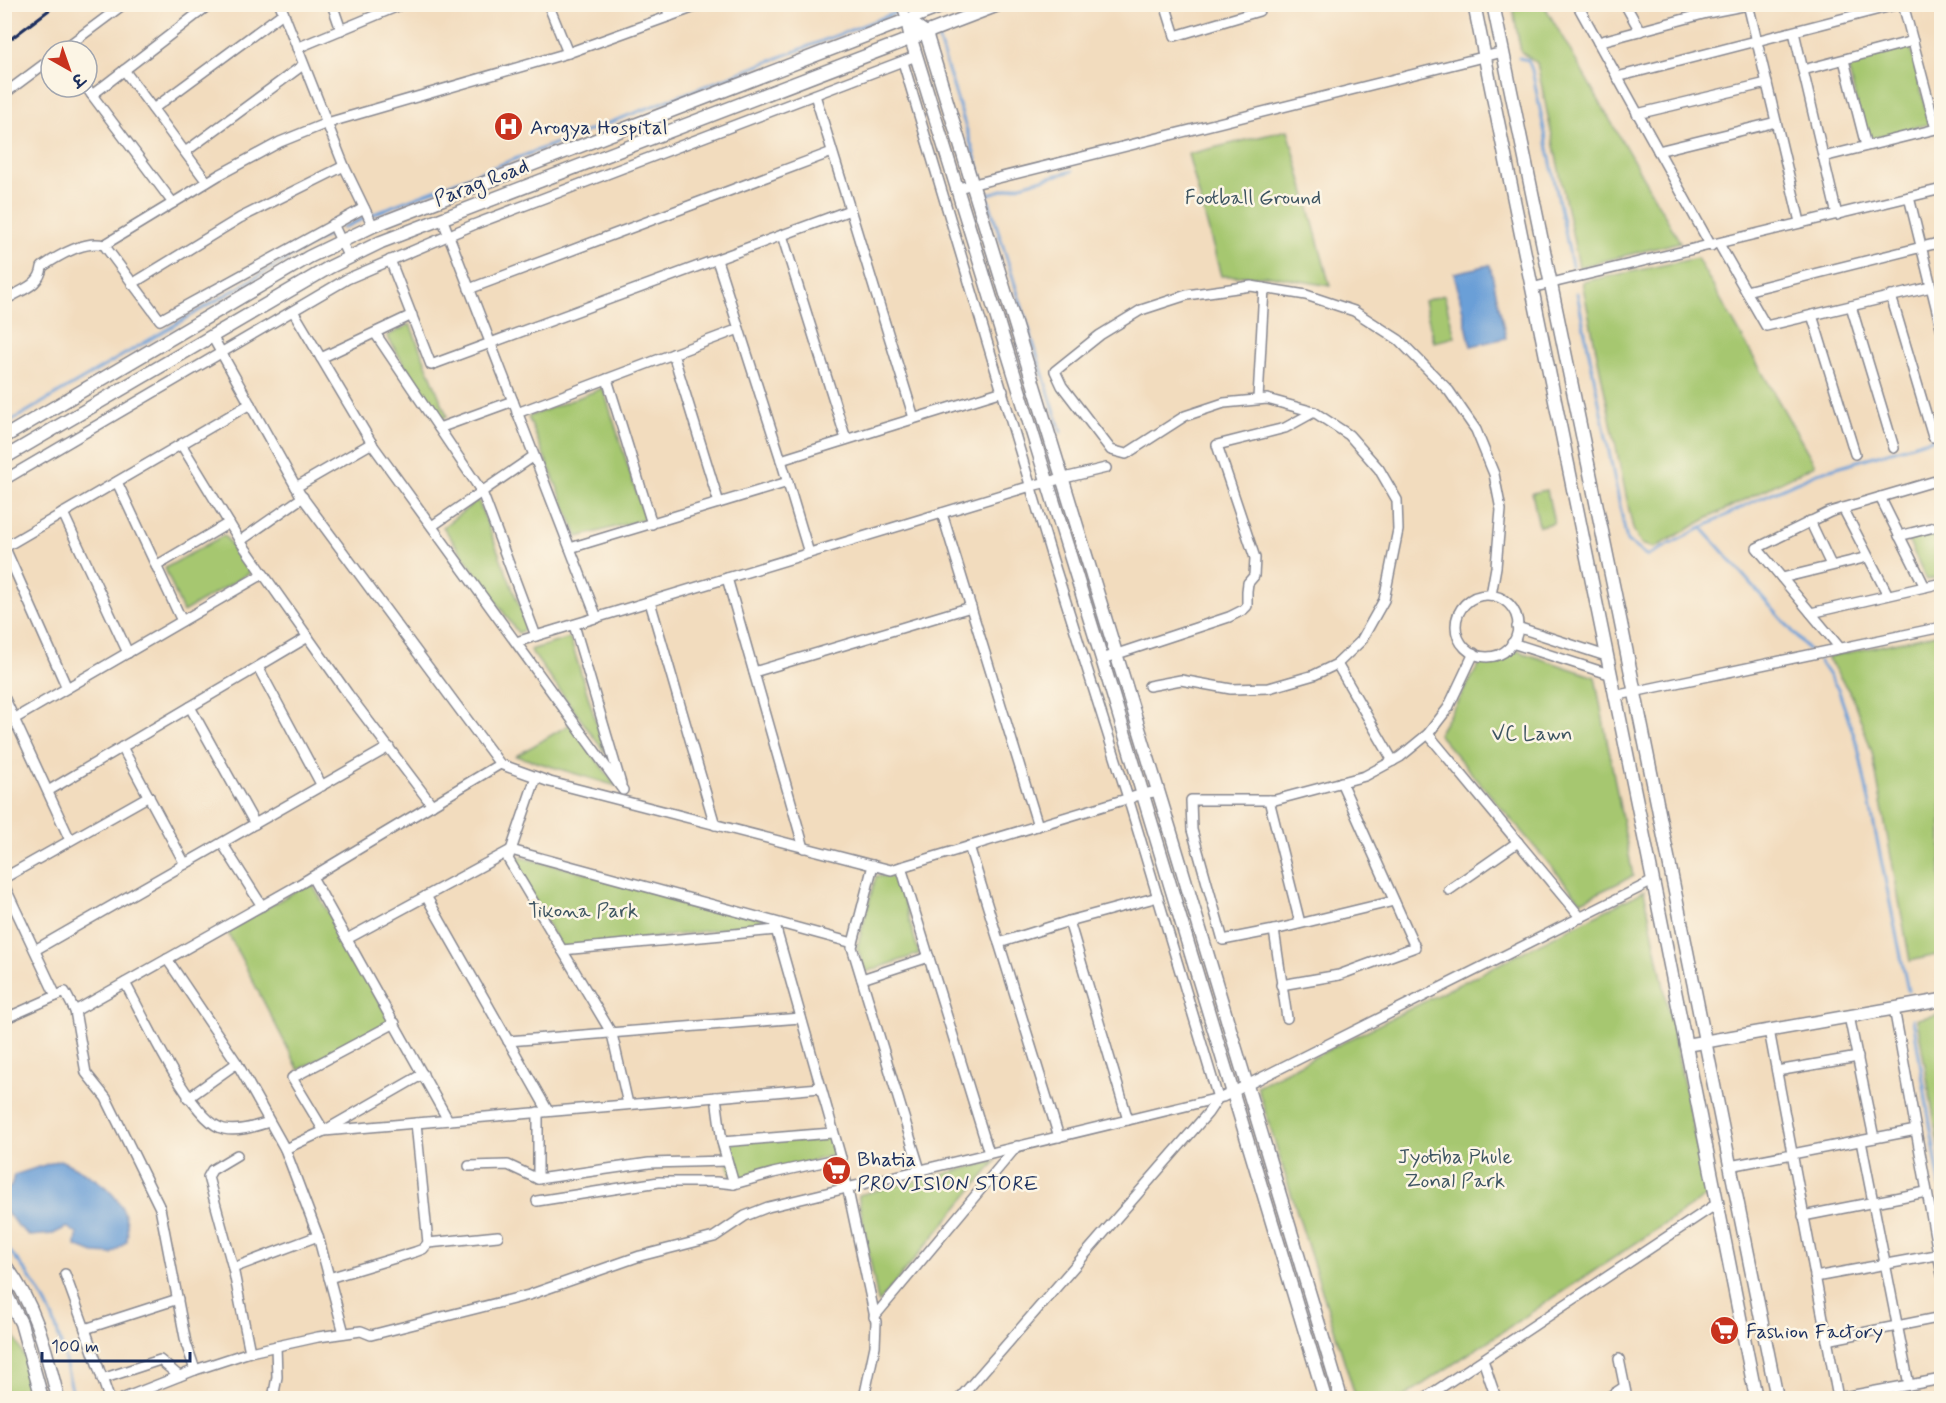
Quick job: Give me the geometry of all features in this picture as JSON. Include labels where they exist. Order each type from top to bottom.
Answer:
[{"type":"street","points":[[78,39],[124,4]]},
{"type":"street","points":[[99,85],[124,70],[210,4]]},
{"type":"street","points":[[332,4],[341,30]]},
{"type":"street","points":[[297,48],[403,4]]},
{"type":"street","points":[[548,4],[568,53]]},
{"type":"street","points":[[665,4],[670,16]]},
{"type":"street","points":[[104,245],[207,182],[280,142],[327,123],[568,53],[703,4]]},
{"type":"street","points":[[901,4],[1048,481],[1325,1398]]},
{"type":"street","name":"Parag Road","points":[[4,436],[309,257],[372,226],[948,4]]},
{"type":"street","name":"Parag Road","points":[[4,458],[330,267],[381,242],[1001,4]]},
{"type":"street","points":[[1165,4],[1174,36],[1259,11]]},
{"type":"street","points":[[1474,4],[1756,1398]]},
{"type":"street","points":[[1493,4],[1777,1398]]},
{"type":"street","points":[[1577,4],[1658,151],[1766,326],[1931,287]]},
{"type":"street","points":[[1625,4],[1640,31]]},
{"type":"street","points":[[1617,77],[1901,4],[1939,129],[1823,157]]},
{"type":"street","points":[[1598,42],[1706,9],[1748,5],[1800,222]]},
{"type":"street","points":[[153,109],[281,9],[344,166],[372,226]]},
{"type":"street","points":[[907,20],[926,33],[1248,1085],[1341,1398]]},
{"type":"street","points":[[1794,33],[1837,215]]},
{"type":"street","points":[[1803,70],[1913,41]]},
{"type":"street","points":[[958,188],[1503,52]]},
{"type":"street","points":[[4,480],[347,279],[448,236],[916,56]]},
{"type":"street","points":[[1844,60],[1866,146]]},
{"type":"street","points":[[903,62],[1218,1098]]},
{"type":"street","points":[[185,152],[303,65]]},
{"type":"street","points":[[4,94],[39,68]]},
{"type":"street","points":[[124,70],[207,182]]},
{"type":"street","points":[[1637,114],[1767,83]]},
{"type":"street","points":[[815,95],[914,418]]},
{"type":"street","points":[[95,99],[173,203]]},
{"type":"street","points":[[1658,151],[1776,122]]},
{"type":"street","points":[[469,289],[832,152]]},
{"type":"street","points":[[132,284],[240,218],[344,166]]},
{"type":"street","points":[[1532,288],[1941,189]]},
{"type":"street","points":[[1909,197],[1941,331]]},
{"type":"street","points":[[4,301],[36,281],[41,274],[42,267],[58,256],[96,243],[104,245],[160,320],[364,208]]},
{"type":"street","points":[[390,260],[431,365],[850,210]]},
{"type":"street","points":[[442,218],[597,618]]},
{"type":"street","points":[[333,224],[349,258]]},
{"type":"street","points":[[782,235],[846,439]]},
{"type":"street","points":[[1746,291],[1941,242]]},
{"type":"street","points":[[717,260],[809,553]]},
{"type":"street","points":[[1149,686],[1181,680],[1231,689],[1269,688],[1314,675],[1337,664],[1361,641],[1384,600],[1398,530],[1397,500],[1379,469],[1349,435],[1314,412],[1267,399],[1224,403],[1185,416],[1126,454],[1111,450],[1062,386],[1055,371],[1100,335],[1141,310],[1187,295],[1251,286],[1306,295],[1354,311],[1399,340],[1449,391],[1476,430],[1496,483],[1501,510],[1491,596]]},
{"type":"street","points":[[1258,399],[1264,288]]},
{"type":"street","points":[[210,292],[221,309]]},
{"type":"street","points":[[1891,296],[1933,437]]},
{"type":"street","points":[[1851,306],[1894,448]]},
{"type":"street","points":[[293,311],[372,443],[623,790]]},
{"type":"street","points":[[321,358],[412,315]]},
{"type":"street","points":[[1812,315],[1855,454]]},
{"type":"street","points":[[517,413],[739,329]]},
{"type":"street","points":[[375,333],[482,492],[536,636]]},
{"type":"street","points":[[212,336],[296,487],[500,764],[536,777],[623,801],[891,870],[1158,791]]},
{"type":"street","points":[[673,354],[719,503]]},
{"type":"street","points":[[606,380],[652,524]]},
{"type":"street","points":[[781,459],[1003,391]]},
{"type":"street","points":[[439,428],[513,401]]},
{"type":"street","points":[[67,688],[5,546],[250,404]]},
{"type":"street","points":[[1102,659],[1229,617],[1247,606],[1248,583],[1254,576],[1255,558],[1217,446],[1285,428],[1314,412]]},
{"type":"street","points":[[296,487],[372,443]]},
{"type":"street","points":[[181,444],[240,541],[432,805]]},
{"type":"street","points":[[432,526],[534,456]]},
{"type":"street","points":[[516,642],[1031,486],[1106,468]]},
{"type":"street","points":[[1840,648],[1757,548],[1810,521],[1843,508],[1941,479]]},
{"type":"street","points":[[117,482],[182,621]]},
{"type":"street","points":[[570,549],[788,482]]},
{"type":"street","points":[[240,541],[303,497]]},
{"type":"street","points":[[1880,497],[1925,587]]},
{"type":"street","points":[[1843,508],[1888,595]]},
{"type":"street","points":[[63,513],[128,653]]},
{"type":"street","points":[[942,513],[1038,826]]},
{"type":"street","points":[[1810,521],[1831,565]]},
{"type":"street","points":[[156,566],[229,524]]},
{"type":"street","points":[[1899,536],[1941,525]]},
{"type":"street","points":[[1782,578],[1868,557]]},
{"type":"street","points":[[14,718],[263,574]]},
{"type":"street","points":[[727,578],[804,848]]},
{"type":"street","points":[[1811,613],[1941,583]]},
{"type":"street","points":[[1482,595],[1491,596],[1505,600],[1514,609],[1518,620],[1517,633],[1512,644],[1502,653],[1492,656],[1469,651],[1461,643],[1457,631],[1458,617],[1462,608],[1471,600],[1482,595]]},
{"type":"street","points":[[650,602],[715,825]]},
{"type":"street","points":[[754,672],[971,608]]},
{"type":"street","points":[[574,625],[623,790],[623,801]]},
{"type":"street","points":[[1517,627],[1606,656]]},
{"type":"street","points":[[1614,696],[1941,627]]},
{"type":"street","points":[[48,791],[308,637]]},
{"type":"street","points":[[1512,644],[1610,674]]},
{"type":"street","points":[[1394,901],[1223,940],[1192,830],[1191,800],[1275,800],[1365,776],[1393,761],[1428,734],[1448,708],[1474,653]]},
{"type":"street","points":[[1337,664],[1393,761]]},
{"type":"street","points":[[258,667],[322,786]]},
{"type":"street","points":[[4,697],[70,840]]},
{"type":"street","points":[[190,707],[255,824]]},
{"type":"street","points":[[1428,734],[1581,918]]},
{"type":"street","points":[[122,747],[185,864]]},
{"type":"street","points":[[35,950],[389,747]]},
{"type":"street","points":[[75,1011],[312,877],[500,764]]},
{"type":"street","points":[[536,777],[508,859],[612,1034],[628,1104]]},
{"type":"street","points":[[1281,985],[1339,975],[1415,947],[1341,782]]},
{"type":"street","points":[[4,878],[149,796]]},
{"type":"street","points":[[1269,800],[1300,922]]},
{"type":"street","points":[[1449,890],[1518,842]]},
{"type":"street","points":[[222,843],[262,906]]},
{"type":"street","points":[[969,846],[1059,1137]]},
{"type":"street","points":[[347,939],[511,850],[775,926],[853,944]]},
{"type":"street","points":[[873,865],[852,947],[920,1170]]},
{"type":"street","points":[[901,867],[989,1153]]},
{"type":"street","points":[[312,877],[448,1120]]},
{"type":"street","points":[[124,1398],[195,1370],[250,1352],[361,1331],[371,1335],[529,1295],[640,1256],[714,1237],[745,1216],[768,1207],[1218,1098],[1653,881]]},
{"type":"street","points":[[4,885],[56,996]]},
{"type":"street","points":[[1656,896],[1676,894]]},
{"type":"street","points":[[426,896],[508,1041],[543,1112],[538,1179]]},
{"type":"street","points":[[999,943],[1158,897]]},
{"type":"street","points":[[1069,921],[1128,1120]]},
{"type":"street","points":[[562,950],[775,926]]},
{"type":"street","points":[[775,926],[832,1133],[841,1158],[874,1317],[875,1346],[864,1398]]},
{"type":"street","points":[[1274,930],[1287,1018]]},
{"type":"street","points":[[862,980],[929,957]]},
{"type":"street","points":[[167,959],[237,1063],[285,1149],[318,1236],[344,1334]]},
{"type":"street","points":[[125,983],[188,1098],[213,1124],[224,1129],[254,1127],[269,1122]]},
{"type":"street","points":[[4,1019],[65,992],[75,1011],[86,1073],[106,1098],[160,1208],[186,1343],[195,1370]]},
{"type":"street","points":[[1686,1045],[1941,1000]]},
{"type":"street","points":[[1894,1008],[1941,1275]]},
{"type":"street","points":[[1849,1016],[1874,1138]]},
{"type":"street","points":[[508,1041],[801,1018]]},
{"type":"street","points":[[324,1131],[292,1078],[395,1023]]},
{"type":"street","points":[[1769,1030],[1838,1398],[1941,1379]]},
{"type":"street","points":[[1777,1071],[1858,1057]]},
{"type":"street","points":[[188,1098],[237,1063]]},
{"type":"street","points":[[285,1149],[324,1131],[423,1074]]},
{"type":"street","points":[[324,1131],[820,1088]]},
{"type":"street","points":[[716,1097],[722,1142],[734,1184]]},
{"type":"street","points":[[960,1398],[1208,1113],[1218,1098]]},
{"type":"street","points":[[416,1123],[428,1243]]},
{"type":"street","points":[[1730,1166],[1916,1130]]},
{"type":"street","points":[[722,1142],[832,1133]]},
{"type":"street","points":[[1861,1141],[1909,1385]]},
{"type":"street","points":[[874,1317],[1017,1146]]},
{"type":"street","points":[[237,1155],[212,1170],[208,1177],[233,1268],[250,1352]]},
{"type":"street","points":[[537,1201],[659,1182],[734,1184],[841,1158]]},
{"type":"street","points":[[469,1166],[507,1165],[538,1179],[649,1163],[727,1161]]},
{"type":"street","points":[[1803,1216],[1926,1192]]},
{"type":"street","points":[[1425,1398],[1718,1203]]},
{"type":"street","points":[[233,1268],[318,1236]]},
{"type":"street","points":[[329,1278],[415,1252],[423,1249],[428,1243],[498,1236]]},
{"type":"street","points":[[1815,1277],[1939,1254]]},
{"type":"street","points":[[4,1264],[17,1280],[38,1324],[58,1398]]},
{"type":"street","points":[[66,1274],[109,1398]]},
{"type":"street","points":[[4,1290],[21,1323],[42,1398]]},
{"type":"street","points":[[85,1329],[178,1299]]},
{"type":"street","points":[[1827,1340],[1941,1317]]},
{"type":"street","points":[[273,1398],[277,1377],[276,1346]]},
{"type":"street","points":[[1619,1359],[1627,1398]]},
{"type":"street","points":[[102,1378],[160,1360],[179,1376]]},
{"type":"street","points":[[1483,1360],[1496,1398]]},
{"type":"street","points":[[1607,1398],[1624,1387]]},
{"type":"green space","points":[[1512,5],[1544,5],[1680,242],[1579,267],[1537,63],[1521,52]]},
{"type":"green space","points":[[1911,47],[1929,124],[1865,140],[1847,62]]},
{"type":"green space","name":"Football Ground","points":[[1288,130],[1330,286],[1271,276],[1221,276],[1188,154]]},
{"type":"green space","points":[[1697,258],[1815,465],[1710,517],[1654,548],[1641,544],[1633,529],[1582,282]]},
{"type":"green space","points":[[1444,295],[1455,337],[1434,342],[1424,301]]},
{"type":"green space","points":[[410,324],[447,416],[438,421],[387,336]]},
{"type":"green space","points":[[603,388],[645,519],[578,537],[528,417]]},
{"type":"green space","points":[[1547,490],[1554,523],[1539,526],[1532,493]]},
{"type":"green space","points":[[478,500],[528,628],[518,633],[443,527]]},
{"type":"green space","points":[[1941,531],[1941,576],[1927,580],[1907,538]]},
{"type":"green space","points":[[224,535],[251,572],[183,612],[165,568]]},
{"type":"green space","points":[[1941,633],[1941,954],[1910,961],[1872,752],[1852,696],[1827,657]]},
{"type":"green space","points":[[570,638],[606,754],[530,650]]},
{"type":"green space","name":"VC Lawn","points":[[1515,650],[1595,677],[1633,876],[1581,901],[1438,734],[1481,662],[1502,659]]},
{"type":"green space","points":[[570,724],[616,786],[516,756]]},
{"type":"green space","name":"Tikona Park","points":[[510,855],[635,884],[774,922],[562,950]]},
{"type":"green space","points":[[876,876],[897,877],[919,954],[866,972],[857,948]]},
{"type":"green space","points":[[311,882],[391,1021],[299,1070],[227,931]]},
{"type":"green space","name":"Jyotiba Phule Zonal Park","points":[[1644,891],[1707,1196],[1402,1398],[1356,1398],[1257,1086]]},
{"type":"green space","points":[[1941,1014],[1941,1159],[1917,1019]]},
{"type":"green space","points":[[832,1133],[835,1155],[733,1181],[722,1142]]},
{"type":"green space","points":[[996,1161],[879,1302],[878,1302],[858,1195]]},
{"type":"green space","points":[[4,1312],[26,1361],[35,1398],[5,1398]]},
{"type":"water","points":[[1490,265],[1506,338],[1471,346],[1454,273]]},
{"type":"water","points":[[60,1160],[98,1181],[117,1200],[124,1212],[127,1241],[112,1254],[94,1253],[76,1246],[77,1234],[67,1227],[53,1234],[30,1236],[5,1210],[5,1189],[11,1187],[14,1175]]},
{"type":"waterway","points":[[342,228],[395,205],[895,13]]},
{"type":"waterway","points":[[938,38],[1061,432]]},
{"type":"waterway","points":[[1519,58],[1528,60],[1532,70],[1572,266]]},
{"type":"waterway","points":[[988,194],[1072,171]]},
{"type":"waterway","points":[[4,425],[328,235]]},
{"type":"waterway","points":[[1577,293],[1627,541],[1647,556],[1754,501],[1817,473],[1942,436]]},
{"type":"waterway","points":[[1702,528],[1808,649]]},
{"type":"waterway","points":[[1819,661],[1838,689],[1858,747],[1908,991]]},
{"type":"waterway","points":[[1913,1019],[1942,1198]]},
{"type":"waterway","points":[[4,1245],[34,1283],[47,1305],[56,1327],[74,1398]]},
{"type":"railway","points":[[4,44],[57,4]]},
{"type":"place","name":"Arogya Hospital","points":[[509,127]]},
{"type":"place","name":"Bhatia PROVISION STORE","points":[[836,1171]]},
{"type":"place","name":"Fashion Factory","points":[[1725,1331]]}]
